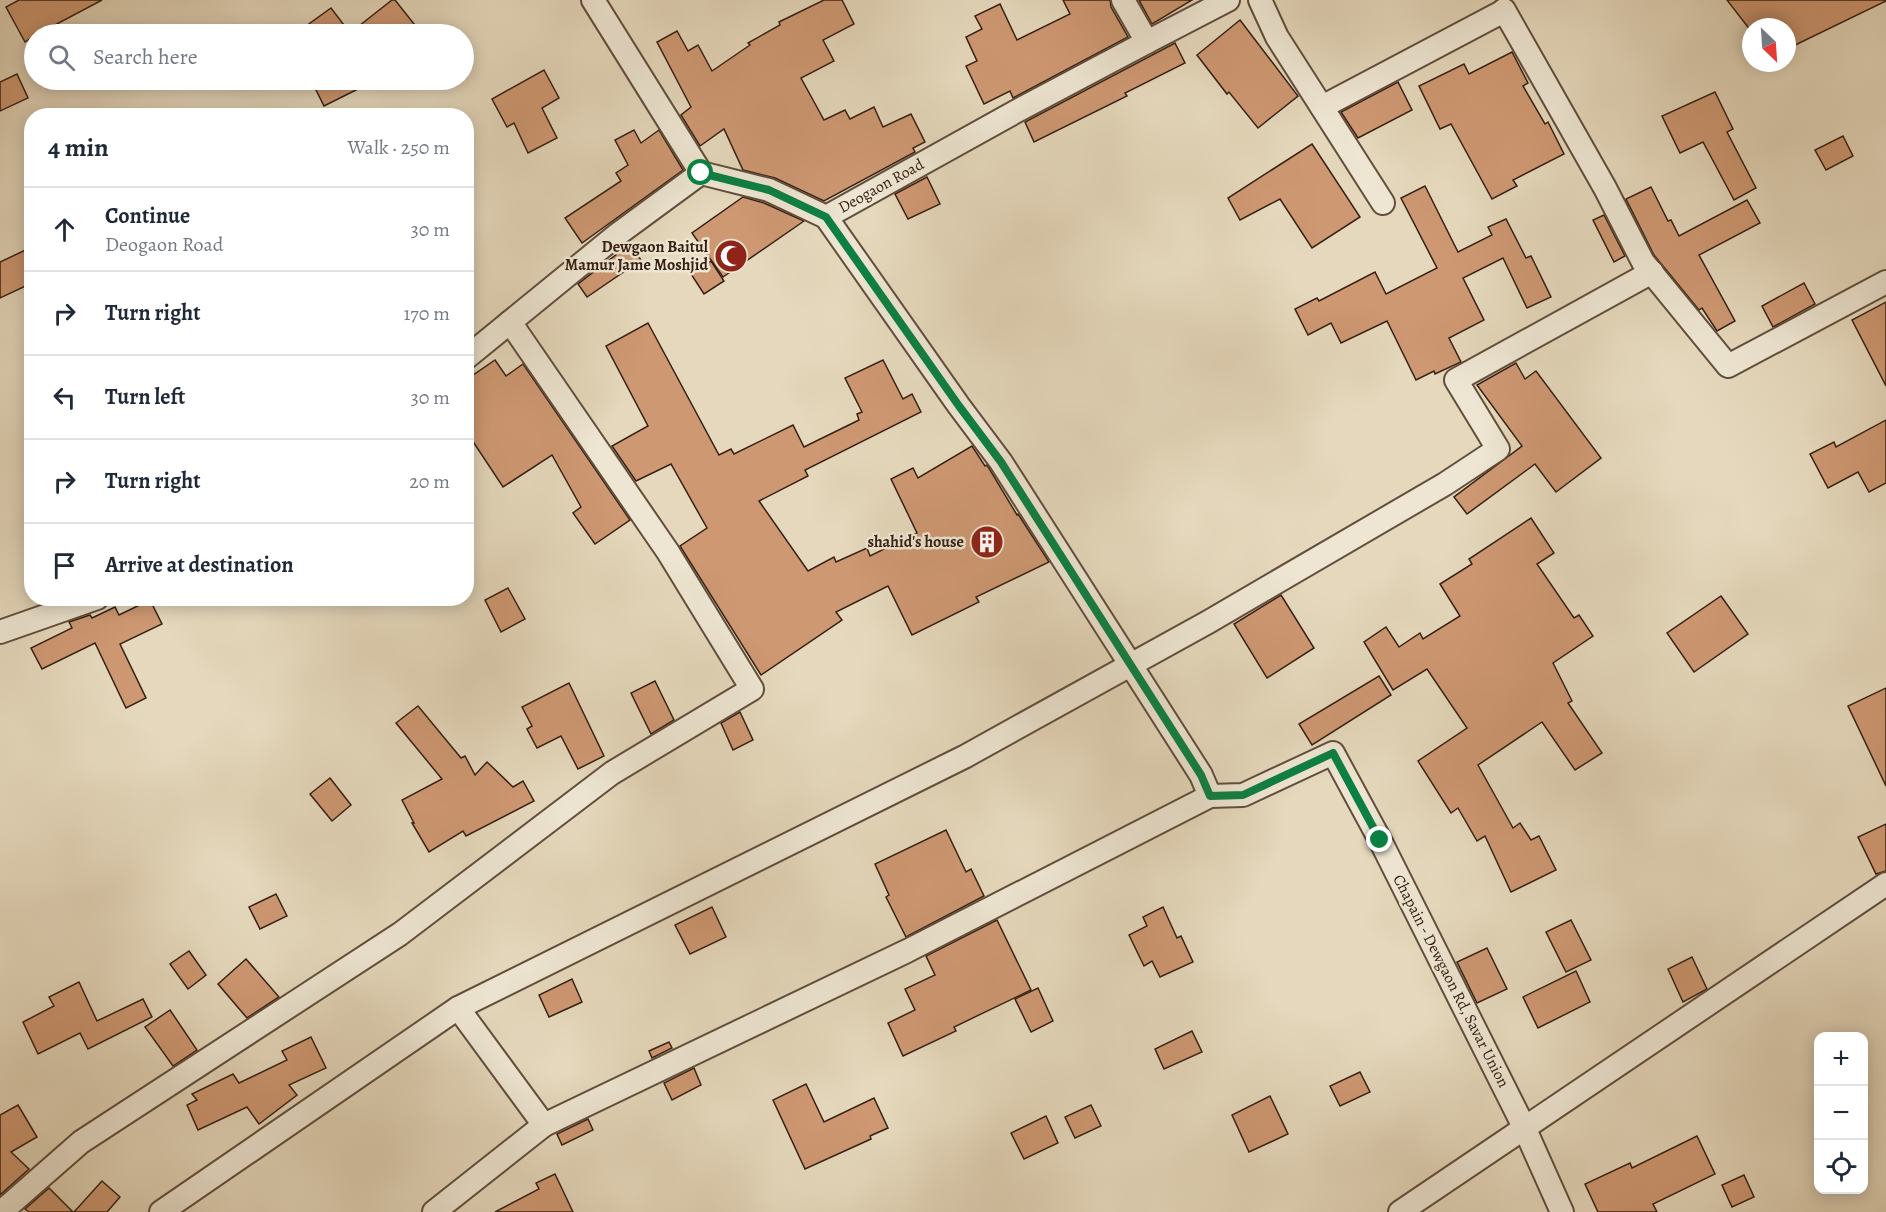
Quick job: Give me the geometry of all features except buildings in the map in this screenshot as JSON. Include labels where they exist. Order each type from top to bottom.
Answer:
[{"type":"street","points":[[474,351],[618,234],[701,173],[593,0]]},
{"type":"street","points":[[1123,0],[1147,42]]},
{"type":"street","name":"Deogaon Road","points":[[701,173],[769,190],[826,217],[1016,112],[1228,0]]},
{"type":"street","points":[[1260,0],[1277,37],[1383,203]]},
{"type":"street","points":[[1322,107],[1504,6],[1605,188],[1643,262],[1728,366],[1886,282]]},
{"type":"street","points":[[434,1212],[544,1125],[907,951],[1210,796],[1201,775],[1001,462],[826,217]]},
{"type":"street","points":[[161,1212],[458,1008],[964,757],[1132,665],[1445,484],[1498,448],[1456,380],[1652,272]]},
{"type":"street","points":[[7,1206],[81,1142],[183,1078],[400,934],[612,772],[752,689],[668,552],[510,322]]},
{"type":"street","points":[[0,632],[74,606]]},
{"type":"street","name":"Chapain - Dewgaon Rd, Savar Union","points":[[1210,796],[1243,795],[1333,753],[1380,840],[1524,1127],[1562,1212]]},
{"type":"street","points":[[1400,1212],[1886,884]]},
{"type":"street","points":[[458,1008],[544,1125]]},
{"type":"place","name":"Dewgaon Baitul Mamur Jame Moshjid","points":[[731,256]]},
{"type":"place","name":"shahid's house","points":[[987,542]]},
{"type":"route","points":[[701,173],[769,190],[826,217],[1001,462],[1201,775],[1210,796],[1243,795],[1333,753],[1380,840]]}]
